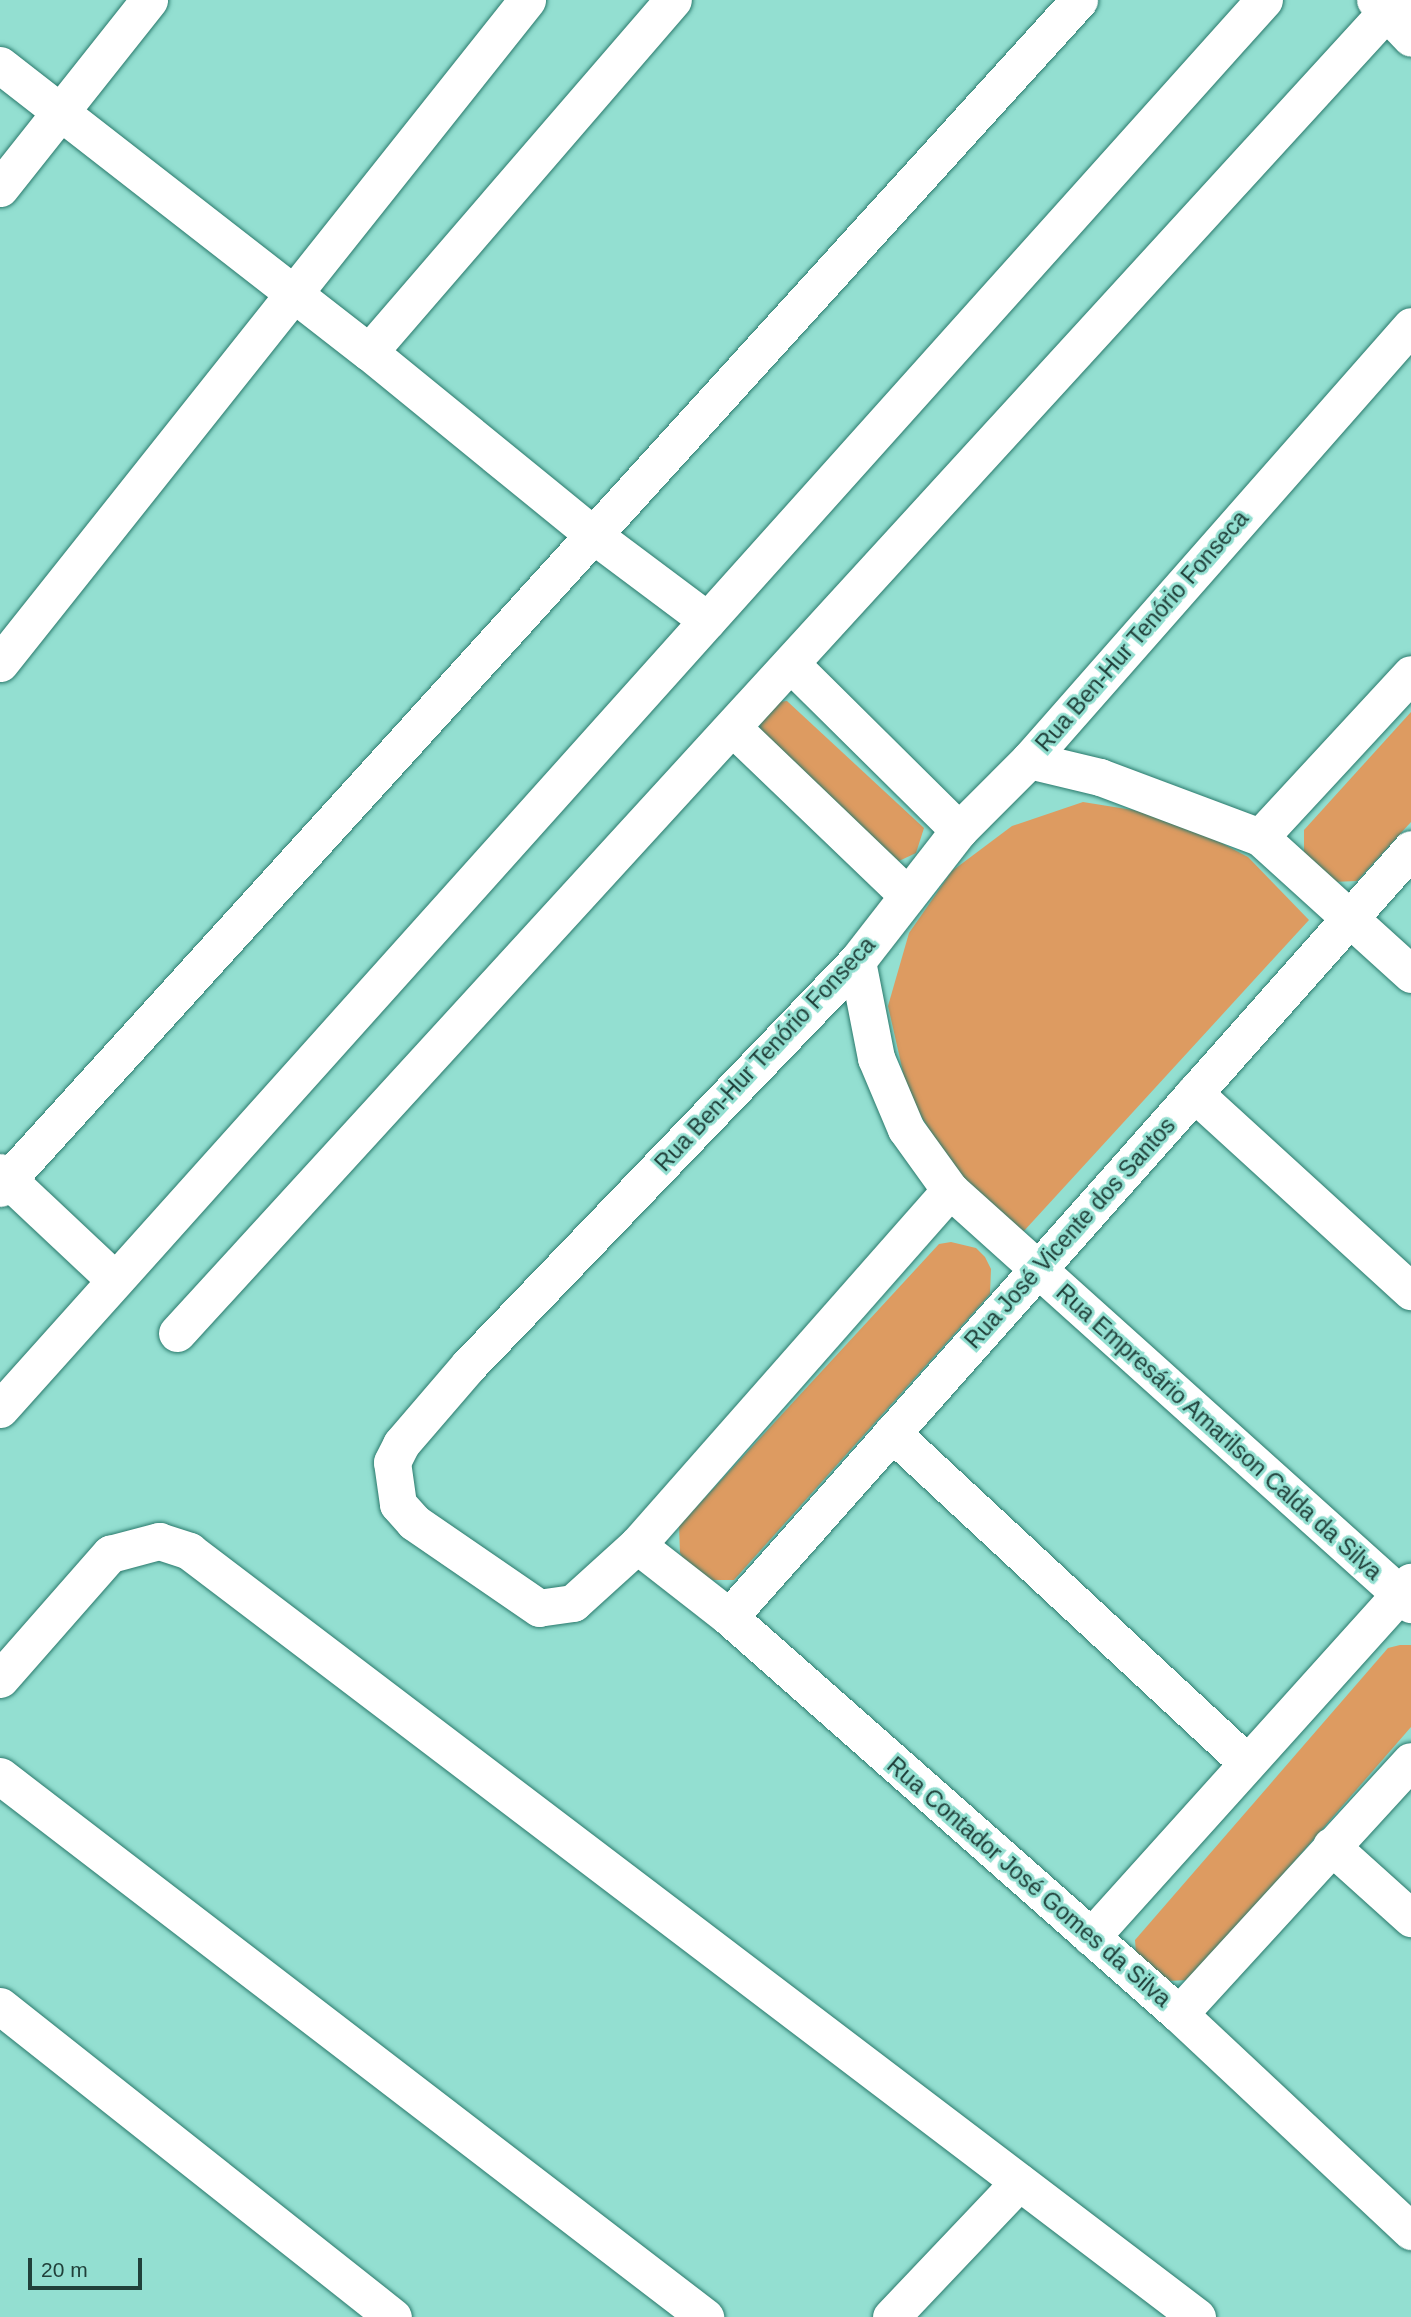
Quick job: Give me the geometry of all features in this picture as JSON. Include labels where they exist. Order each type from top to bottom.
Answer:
[{"type":"street","points":[[0,188],[149,0]]},
{"type":"street","points":[[0,663],[527,0]]},
{"type":"street","points":[[369,352],[673,0]]},
{"type":"street","points":[[114,1279],[3,1180],[1079,0]]},
{"type":"street","points":[[0,1409],[1264,0]]},
{"type":"street","points":[[177,1333],[1392,13]]},
{"type":"street","points":[[0,65],[369,352],[592,534],[707,620]]},
{"type":"street","name":"Rua Ben-Hur Tenório Fonseca","points":[[637,1545],[573,1603],[539,1608],[414,1522],[398,1504],[393,1462],[401,1444],[469,1365],[857,961],[959,830],[1029,760],[1411,326]]},
{"type":"street","points":[[792,665],[959,830]]},
{"type":"street","points":[[1260,837],[1411,674]]},
{"type":"street","points":[[734,729],[907,895]]},
{"type":"street","points":[[1029,760],[1100,777],[1260,837],[1411,974]]},
{"type":"street","name":"Rua José Vicente dos Santos","points":[[729,1617],[1411,849]]},
{"type":"street","name":"Rua Empresário Amarilson Calda da Silva","points":[[857,961],[876,1058],[906,1129],[950,1191],[1407,1593]]},
{"type":"street","points":[[1194,1093],[1411,1291]]},
{"type":"street","points":[[637,1545],[950,1191]]},
{"type":"street","points":[[892,1433],[1247,1762]]},
{"type":"street","points":[[0,1679],[110,1554],[159,1541],[189,1551],[1197,2317]]},
{"type":"street","name":"Rua Contador José Gomes da Silva","points":[[637,1545],[729,1617],[1178,2014],[1411,2231]]},
{"type":"street","points":[[1091,1937],[1247,1762],[1407,1593]]},
{"type":"street","points":[[1178,2014],[1411,1761]]},
{"type":"street","points":[[0,1776],[705,2317]]},
{"type":"street","points":[[1331,1846],[1411,1918]]},
{"type":"street","points":[[0,2006],[393,2317]]},
{"type":"street","points":[[891,2317],[1019,2182]]},
{"type":"shaded area","points":[[787,701],[924,828],[916,853],[899,861],[759,734],[761,717],[778,702]]},
{"type":"shaded area","points":[[1411,712],[1411,822],[1357,881],[1332,882],[1304,856],[1304,830]]},
{"type":"shaded area","points":[[1083,802],[1170,816],[1248,857],[1309,920],[1023,1232],[955,1173],[908,1094],[888,1006],[909,933],[952,871],[1012,826]]},
{"type":"shaded area","points":[[951,1242],[976,1248],[985,1257],[991,1269],[990,1294],[734,1580],[707,1580],[686,1564],[680,1553],[679,1526],[939,1244]]},
{"type":"shaded area","points":[[1411,1645],[1411,1727],[1191,1980],[1165,1981],[1136,1953],[1135,1940],[1388,1648]]}]
